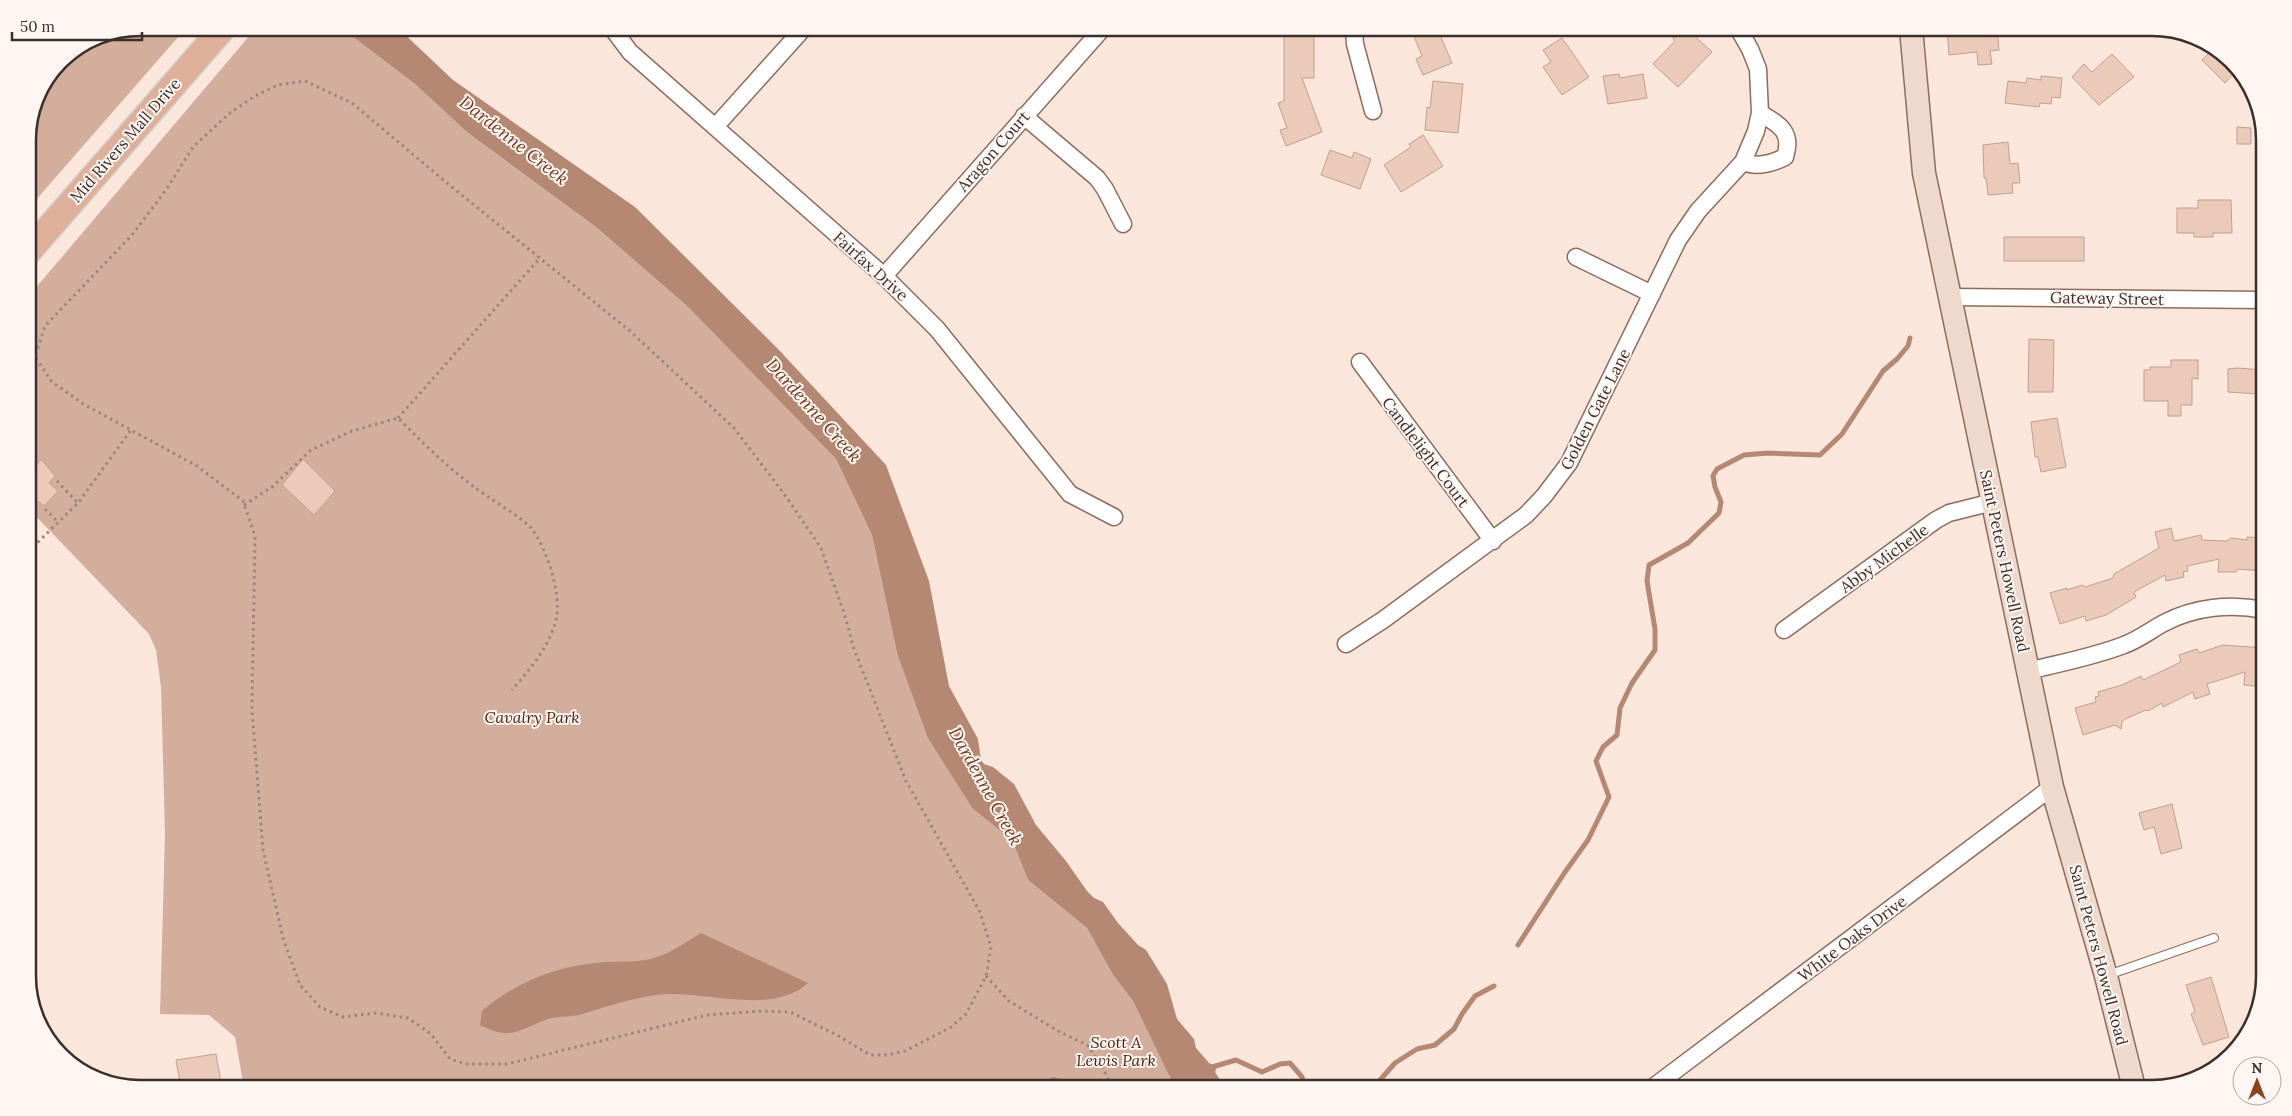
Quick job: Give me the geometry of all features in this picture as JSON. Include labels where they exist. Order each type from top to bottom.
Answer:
[{"type":"main road","name":"Mid Rivers Mall Drive","points":[[36,243],[216,36]]},
{"type":"main road","name":"Saint Peters Howell Road","points":[[1912,36],[1924,173],[2052,787],[2106,976],[2132,1080]]},
{"type":"street","name":"Fairfax Drive","points":[[618,36],[630,52],[884,276],[937,329],[1070,494],[1114,517]]},
{"type":"street","points":[[715,127],[797,36]]},
{"type":"street","name":"Aragon Court","points":[[884,276],[1096,36]]},
{"type":"street","points":[[1354,36],[1373,111]]},
{"type":"street","name":"Golden Gate Lane","points":[[1346,644],[1383,620],[1526,515],[1554,484],[1569,463],[1689,223],[1743,162],[1756,131],[1760,113],[1758,69],[1750,48],[1743,36]]},
{"type":"street","points":[[1743,162],[1752,166],[1775,162],[1785,157],[1789,145],[1785,133],[1777,124],[1760,113]]},
{"type":"street","points":[[1024,116],[1097,178],[1123,224]]},
{"type":"street","points":[[1576,257],[1652,294]]},
{"type":"street","name":"Gateway Street","points":[[1949,297],[2256,300]]},
{"type":"street","name":"Candlelight Court","points":[[1360,362],[1493,541]]},
{"type":"street","name":"Abby Michelle","points":[[1784,630],[1936,520],[1950,513],[1993,502]]},
{"type":"street","points":[[2028,671],[2069,662],[2126,644],[2182,614],[2227,606],[2256,608]]},
{"type":"street","name":"White Oaks Drive","points":[[1663,1080],[2052,787]]},
{"type":"lane","points":[[2106,976],[2214,938]]},
{"type":"path","points":[[36,354],[45,326],[132,235],[166,190],[193,147],[231,112],[255,96],[278,86],[304,81],[352,103],[630,331],[734,428],[785,495],[821,548],[844,613],[854,649],[906,781],[980,912],[991,948],[986,976],[966,1014],[951,1028],[905,1051],[887,1056],[870,1055],[837,1035],[790,1012],[763,1011],[707,1015],[507,1064],[465,1064],[450,1059],[431,1034],[408,1018],[376,1013],[343,1017],[320,1007],[300,985],[283,938],[263,850],[252,710],[255,536],[243,501],[197,466],[85,405],[52,382],[36,358]]},
{"type":"path","points":[[244,505],[272,487],[311,450],[352,431],[398,418],[540,258]]},
{"type":"path","points":[[398,418],[433,454],[531,528],[550,565],[555,590],[556,619],[537,660],[512,690]]},
{"type":"path","points":[[36,544],[78,503],[131,430]]},
{"type":"path","points":[[57,481],[78,503]]},
{"type":"path","points":[[44,509],[58,522]]},
{"type":"path","points":[[986,976],[1016,1005],[1058,1031],[1086,1045],[1102,1066],[1108,1080]]},
{"type":"green space","points":[[179,36],[36,200],[37,127],[44,101],[58,77],[77,58],[101,44],[127,37]]},
{"type":"green space","name":"Cavalry Park","points":[[249,36],[353,36],[415,84],[468,133],[596,227],[687,306],[836,459],[872,535],[897,653],[973,809],[1012,840],[1028,880],[1087,928],[1113,975],[1133,1001],[1171,1080],[243,1080],[235,1037],[209,1015],[160,1014],[165,834],[161,687],[156,650],[149,634],[36,516],[36,288]]},
{"type":"water","name":"Dardenne Creek","points":[[352,36],[406,36],[453,80],[635,207],[778,349],[886,465],[929,581],[949,686],[978,739],[981,760],[1014,784],[1036,825],[1066,861],[1087,891],[1094,898],[1103,902],[1118,923],[1138,945],[1146,950],[1167,984],[1177,1019],[1194,1039],[1196,1048],[1209,1063],[1217,1067],[1215,1072],[1220,1080],[1171,1080],[1133,1001],[1113,975],[1087,928],[1028,880],[1012,840],[973,809],[928,738],[897,653],[872,535],[836,459],[687,306],[596,227],[468,133],[415,84]]},
{"type":"water","points":[[701,933],[808,983],[793,993],[775,998],[756,1000],[735,1000],[674,994],[656,995],[579,1015],[548,1019],[510,1033],[498,1032],[480,1025],[482,1011],[510,991],[539,976],[587,964],[648,960],[672,950]]},
{"type":"water","points":[[1053,1077],[1067,1080],[1046,1080]]},
{"type":"building","points":[[1284,36],[1314,36],[1314,78],[1302,78],[1322,132],[1286,146],[1280,130],[1287,128],[1278,103],[1284,101]]},
{"type":"building","points":[[1414,36],[1440,36],[1452,63],[1423,75],[1416,59],[1422,56]]},
{"type":"building","points":[[1672,36],[1695,36],[1712,52],[1678,87],[1653,64],[1675,41]]},
{"type":"building","points":[[1948,36],[1998,36],[1999,50],[1990,51],[1992,64],[1978,65],[1977,52],[1949,55]]},
{"type":"building","points":[[1562,38],[1589,77],[1562,95],[1543,67],[1551,62],[1543,50]]},
{"type":"building","points":[[2112,54],[2134,77],[2099,105],[2072,77],[2084,64],[2092,72]]},
{"type":"building","points":[[2208,54],[2220,62],[2232,75],[2225,83],[2202,60]]},
{"type":"building","points":[[1619,74],[1620,78],[1643,74],[1647,98],[1608,104],[1603,76]]},
{"type":"building","points":[[2041,76],[2062,78],[2060,98],[2052,97],[2051,104],[2040,103],[2039,107],[2005,103],[2008,81],[2026,83],[2027,78],[2041,80]]},
{"type":"building","points":[[1433,81],[1463,84],[1458,133],[1425,130],[1427,107],[1430,108]]},
{"type":"building","points":[[2237,127],[2251,128],[2251,144],[2237,144]]},
{"type":"building","points":[[1423,135],[1443,166],[1401,192],[1384,165],[1411,147],[1409,144]]},
{"type":"building","points":[[2008,142],[2010,164],[2018,163],[2020,183],[2012,183],[2013,193],[1988,195],[1986,178],[1984,178],[1983,145]]},
{"type":"building","points":[[1330,150],[1352,158],[1354,152],[1371,159],[1360,189],[1321,175]]},
{"type":"building","points":[[2198,200],[2231,200],[2232,233],[2213,233],[2213,237],[2194,237],[2194,233],[2177,233],[2177,208],[2198,208]]},
{"type":"building","points":[[2004,237],[2084,237],[2084,261],[2004,261]]},
{"type":"building","points":[[2029,339],[2054,340],[2053,392],[2028,392]]},
{"type":"building","points":[[2171,360],[2198,360],[2198,379],[2192,378],[2192,405],[2181,405],[2181,416],[2168,416],[2168,401],[2144,401],[2144,370],[2150,370],[2150,367],[2171,367]]},
{"type":"building","points":[[2228,369],[2256,369],[2256,394],[2228,392]]},
{"type":"building","points":[[2057,418],[2066,467],[2041,472],[2038,457],[2035,457],[2031,422]]},
{"type":"building","points":[[41,459],[55,476],[49,483],[58,491],[44,506],[36,500],[36,466]]},
{"type":"building","points":[[303,459],[335,491],[314,515],[282,485]]},
{"type":"building","points":[[2171,528],[2174,541],[2201,535],[2202,540],[2227,541],[2231,538],[2247,540],[2247,537],[2256,538],[2256,570],[2237,569],[2236,572],[2218,572],[2219,559],[2187,566],[2188,571],[2183,572],[2184,577],[2166,581],[2165,575],[2134,592],[2136,597],[2106,615],[2086,621],[2085,616],[2060,624],[2050,593],[2082,585],[2085,587],[2113,578],[2114,574],[2159,548],[2155,532]]},
{"type":"building","points":[[2223,645],[2256,647],[2256,686],[2244,685],[2245,672],[2207,684],[2210,694],[2195,699],[2193,692],[2163,707],[2162,703],[2148,711],[2146,710],[2125,719],[2122,722],[2121,729],[2115,725],[2083,735],[2075,708],[2096,702],[2095,697],[2099,696],[2098,692],[2122,685],[2141,676],[2143,680],[2181,662],[2179,655],[2197,649],[2199,653]]},
{"type":"building","points":[[2172,804],[2182,848],[2161,854],[2154,827],[2144,830],[2139,813]]},
{"type":"building","points":[[2211,977],[2229,1037],[2203,1045],[2191,1014],[2195,1012],[2186,985]]},
{"type":"building","points":[[216,1054],[221,1080],[180,1080],[176,1060]]},
{"type":"waterway","points":[[1518,945],[1588,840],[1609,797],[1596,761],[1603,747],[1617,735],[1620,708],[1632,683],[1655,650],[1655,629],[1647,581],[1649,565],[1688,543],[1719,513],[1721,502],[1713,476],[1717,469],[1744,455],[1768,453],[1820,455],[1842,434],[1883,371],[1908,346],[1910,338]]},
{"type":"waterway","points":[[1380,1080],[1395,1063],[1417,1049],[1435,1045],[1454,1029],[1475,996],[1494,986]]},
{"type":"waterway","points":[[1212,1067],[1236,1060],[1262,1072],[1280,1064],[1290,1063],[1303,1080]]},
{"type":"park label","name":"Scott A Lewis Park","points":[[1116,1051]]}]
